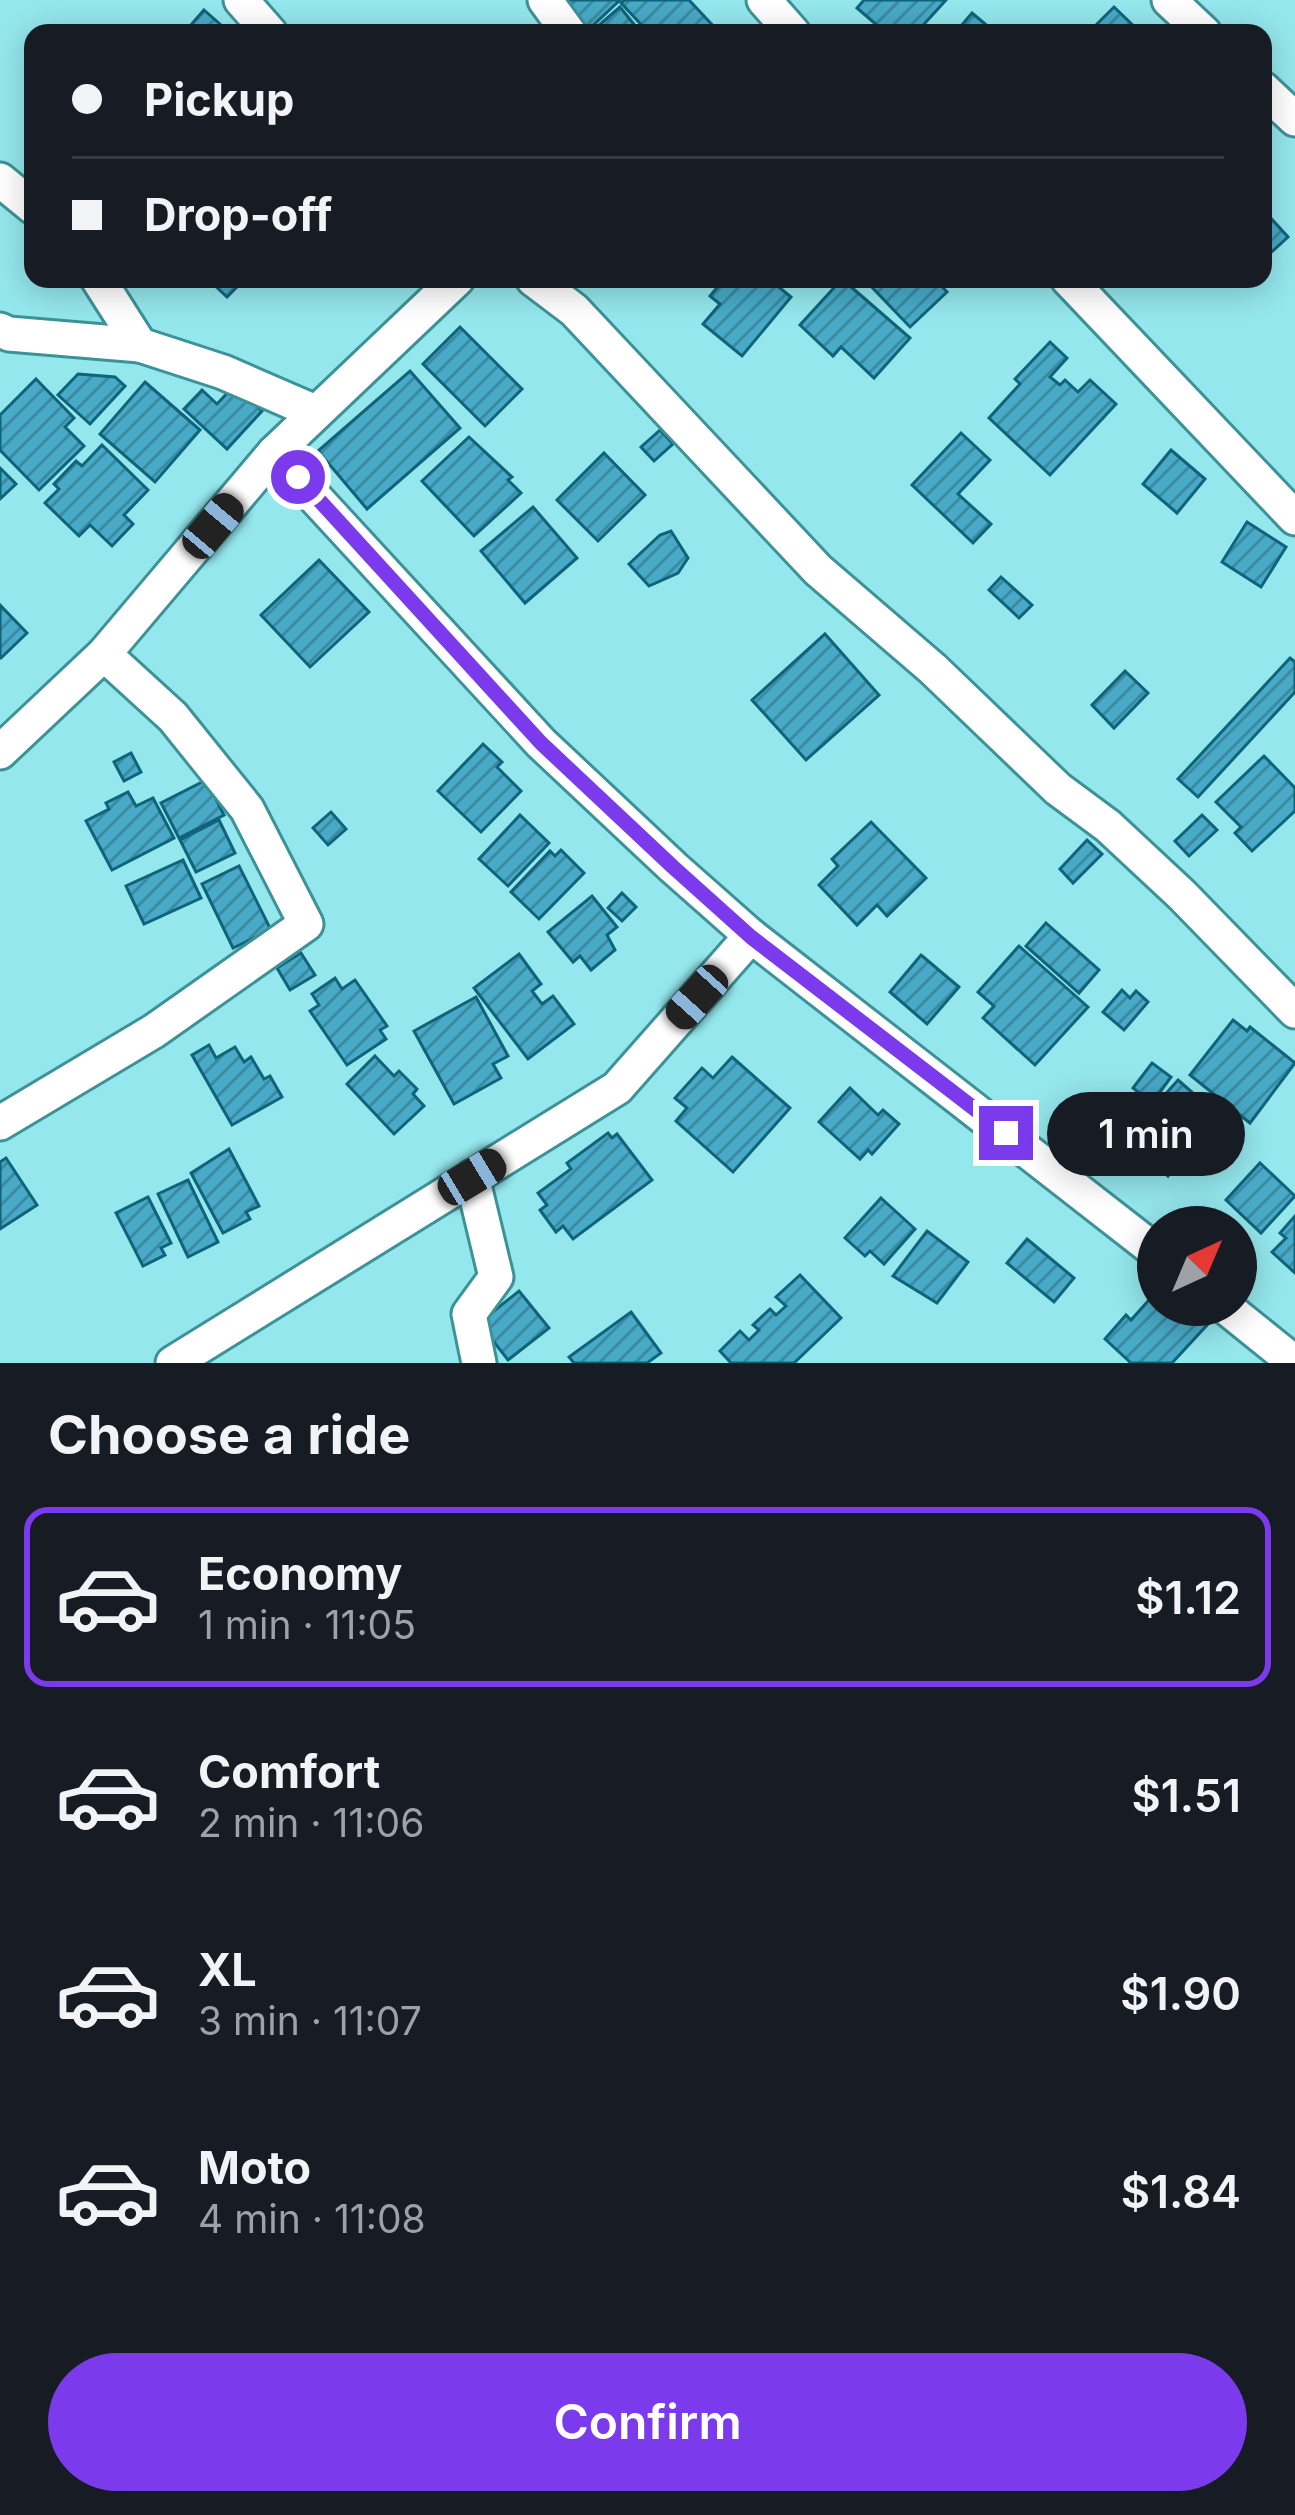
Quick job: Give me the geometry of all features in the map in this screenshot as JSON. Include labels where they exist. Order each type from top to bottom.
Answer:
[{"type":"street","points":[[241,0],[262,24]]},
{"type":"street","points":[[764,0],[785,24]]},
{"type":"street","points":[[1168,0],[1194,24]]},
{"type":"street","points":[[1272,97],[1295,119]]},
{"type":"street","points":[[0,180],[24,200]]},
{"type":"street","points":[[104,288],[140,345]]},
{"type":"street","points":[[0,752],[104,654],[274,453],[447,288]]},
{"type":"street","points":[[545,288],[574,310],[818,570],[933,669],[1058,790],[1108,826],[1295,1011]]},
{"type":"street","points":[[1077,288],[1295,518]]},
{"type":"street","points":[[3,336],[140,345],[223,372],[315,412]]},
{"type":"street","points":[[274,453],[541,743],[751,937],[1137,1236]]},
{"type":"street","points":[[0,1124],[154,1031],[306,924],[247,809],[173,717],[104,654]]},
{"type":"street","points":[[173,1363],[617,1088],[751,937]]},
{"type":"street","points":[[472,1177],[496,1277],[469,1314],[478,1363]]},
{"type":"street","points":[[1249,1326],[1295,1363]]},
{"type":"building","points":[[558,0],[620,0],[594,24],[579,24]]},
{"type":"building","points":[[689,0],[711,24],[641,24],[621,3]]},
{"type":"building","points":[[864,0],[946,0],[924,24],[876,24],[857,8]]},
{"type":"building","points":[[620,7],[634,24],[600,24]]},
{"type":"building","points":[[1114,7],[1132,24],[1097,24]]},
{"type":"building","points":[[204,10],[220,24],[192,24]]},
{"type":"building","points":[[972,13],[985,24],[963,24]]},
{"type":"building","points":[[1272,219],[1288,237],[1272,252]]},
{"type":"building","points":[[717,288],[780,288],[791,297],[742,356],[703,324],[720,304],[710,296]]},
{"type":"building","points":[[834,288],[852,288],[910,338],[874,378],[841,347],[833,356],[800,325]]},
{"type":"building","points":[[873,288],[943,288],[947,292],[910,327]]},
{"type":"building","points":[[460,327],[522,389],[485,426],[423,364]]},
{"type":"building","points":[[1050,342],[1067,358],[1050,377],[1060,385],[1065,380],[1078,392],[1090,380],[1116,404],[1050,475],[989,418],[1020,384],[1015,379]]},
{"type":"building","points":[[410,371],[460,428],[367,509],[318,451]]},
{"type":"building","points":[[78,374],[115,377],[125,386],[90,424],[58,395]]},
{"type":"building","points":[[36,379],[74,418],[65,427],[84,446],[39,490],[0,450],[0,415]]},
{"type":"building","points":[[145,382],[200,430],[155,482],[100,434]]},
{"type":"building","points":[[235,385],[262,411],[227,449],[184,409],[202,390],[217,404]]},
{"type":"building","points":[[660,430],[673,444],[654,461],[641,447]]},
{"type":"building","points":[[961,433],[990,460],[958,494],[991,524],[973,543],[912,485]]},
{"type":"building","points":[[469,437],[512,477],[508,480],[521,493],[474,536],[422,481]]},
{"type":"building","points":[[102,445],[148,490],[124,515],[133,524],[112,546],[90,525],[79,536],[45,503],[59,489],[54,484],[76,461],[82,466]]},
{"type":"building","points":[[1171,450],[1205,479],[1177,513],[1143,484]]},
{"type":"building","points":[[604,453],[645,495],[598,541],[557,500]]},
{"type":"building","points":[[0,468],[16,484],[0,499]]},
{"type":"building","points":[[533,507],[577,558],[525,603],[481,551]]},
{"type":"building","points":[[1247,522],[1286,547],[1261,587],[1222,562]]},
{"type":"building","points":[[671,531],[688,558],[678,573],[649,586],[629,564],[660,535]]},
{"type":"building","points":[[319,560],[369,612],[310,667],[261,615]]},
{"type":"building","points":[[1001,577],[1032,605],[1019,618],[989,590]]},
{"type":"building","points":[[0,605],[27,633],[1,658],[0,657]]},
{"type":"building","points":[[825,634],[879,695],[806,760],[752,700]]},
{"type":"building","points":[[1290,658],[1295,662],[1295,692],[1198,797],[1178,779]]},
{"type":"building","points":[[1125,671],[1148,693],[1114,728],[1092,705]]},
{"type":"building","points":[[483,744],[521,791],[481,832],[438,791]]},
{"type":"building","points":[[131,753],[141,772],[124,781],[114,762]]},
{"type":"building","points":[[1264,756],[1295,788],[1295,811],[1252,851],[1235,833],[1241,827],[1216,802]]},
{"type":"building","points":[[206,780],[224,815],[179,838],[161,803]]},
{"type":"building","points":[[128,792],[136,806],[153,798],[174,838],[112,870],[86,821]]},
{"type":"building","points":[[331,812],[346,829],[328,845],[313,828]]},
{"type":"building","points":[[520,815],[549,843],[508,886],[479,859]]},
{"type":"building","points":[[1202,815],[1217,830],[1189,856],[1175,841]]},
{"type":"building","points":[[219,820],[235,853],[196,872],[180,840]]},
{"type":"building","points":[[871,822],[926,878],[887,916],[877,905],[857,925],[819,885],[838,866],[832,859]]},
{"type":"building","points":[[1087,840],[1102,854],[1073,883],[1060,869]]},
{"type":"building","points":[[561,850],[584,873],[539,919],[511,892],[550,851],[555,856]]},
{"type":"building","points":[[183,860],[201,898],[144,924],[126,886]]},
{"type":"building","points":[[239,866],[271,930],[233,948],[202,884]]},
{"type":"building","points":[[622,893],[636,907],[622,921],[608,908]]},
{"type":"building","points":[[592,896],[617,927],[607,935],[615,950],[591,970],[580,956],[573,962],[548,932]]},
{"type":"building","points":[[1046,923],[1099,970],[1079,993],[1026,946]]},
{"type":"building","points":[[1019,946],[1088,1007],[1035,1065],[983,1018],[994,1006],[978,992]]},
{"type":"building","points":[[301,953],[315,975],[290,990],[277,968]]},
{"type":"building","points":[[519,954],[541,984],[532,991],[542,1004],[553,996],[574,1024],[528,1059],[474,988]]},
{"type":"building","points":[[921,955],[959,987],[927,1024],[890,992]]},
{"type":"building","points":[[335,978],[342,989],[355,980],[387,1026],[380,1030],[386,1039],[347,1065],[310,1011],[319,1005],[312,994]]},
{"type":"building","points":[[1122,990],[1130,998],[1136,991],[1148,1002],[1124,1030],[1103,1012]]},
{"type":"building","points":[[476,997],[508,1056],[493,1064],[501,1078],[454,1104],[414,1031]]},
{"type":"building","points":[[1233,1020],[1247,1031],[1250,1027],[1295,1063],[1250,1123],[1190,1075]]},
{"type":"building","points":[[209,1045],[216,1058],[235,1047],[244,1062],[251,1057],[282,1097],[232,1125],[192,1055]]},
{"type":"building","points":[[375,1056],[394,1076],[399,1071],[417,1089],[413,1094],[424,1106],[394,1134],[347,1084]]},
{"type":"building","points":[[732,1057],[790,1108],[733,1172],[676,1121],[687,1108],[675,1098],[702,1068],[713,1078]]},
{"type":"building","points":[[1152,1063],[1171,1077],[1152,1103],[1133,1088]]},
{"type":"building","points":[[1178,1080],[1220,1117],[1168,1176],[1126,1138]]},
{"type":"building","points":[[850,1088],[878,1115],[883,1110],[899,1124],[872,1154],[868,1150],[860,1159],[819,1122]]},
{"type":"building","points":[[608,1133],[612,1138],[617,1134],[652,1180],[573,1239],[563,1226],[556,1232],[540,1210],[547,1205],[538,1193],[571,1169],[567,1163]]},
{"type":"building","points":[[229,1149],[259,1206],[246,1212],[250,1219],[223,1233],[191,1173]]},
{"type":"building","points":[[6,1158],[37,1205],[0,1229],[0,1162]]},
{"type":"building","points":[[1260,1163],[1295,1196],[1261,1233],[1257,1206],[1232,1206],[1226,1200]]},
{"type":"building","points":[[188,1180],[218,1242],[188,1257],[158,1194]]},
{"type":"building","points":[[148,1197],[171,1243],[161,1248],[165,1255],[143,1266],[116,1213]]},
{"type":"building","points":[[881,1198],[915,1229],[884,1264],[870,1251],[865,1256],[845,1238]]},
{"type":"building","points":[[1295,1216],[1295,1273],[1272,1252],[1286,1238],[1280,1233]]},
{"type":"building","points":[[927,1231],[968,1262],[937,1303],[893,1276]]},
{"type":"building","points":[[1027,1239],[1074,1278],[1054,1302],[1007,1263]]},
{"type":"building","points":[[800,1275],[841,1318],[794,1363],[731,1363],[720,1351],[740,1331],[749,1340],[759,1330],[753,1325],[770,1309],[776,1315],[786,1306],[776,1297]]},
{"type":"building","points":[[519,1291],[549,1328],[508,1360],[479,1323]]},
{"type":"building","points":[[631,1312],[661,1353],[647,1363],[574,1363],[569,1357]]},
{"type":"building","points":[[1137,1313],[1137,1326],[1206,1326],[1172,1363],[1131,1363],[1105,1339],[1126,1315],[1131,1320]]},
{"type":"route","points":[[298,477],[541,743],[673,867],[751,937],[1006,1133]]}]
